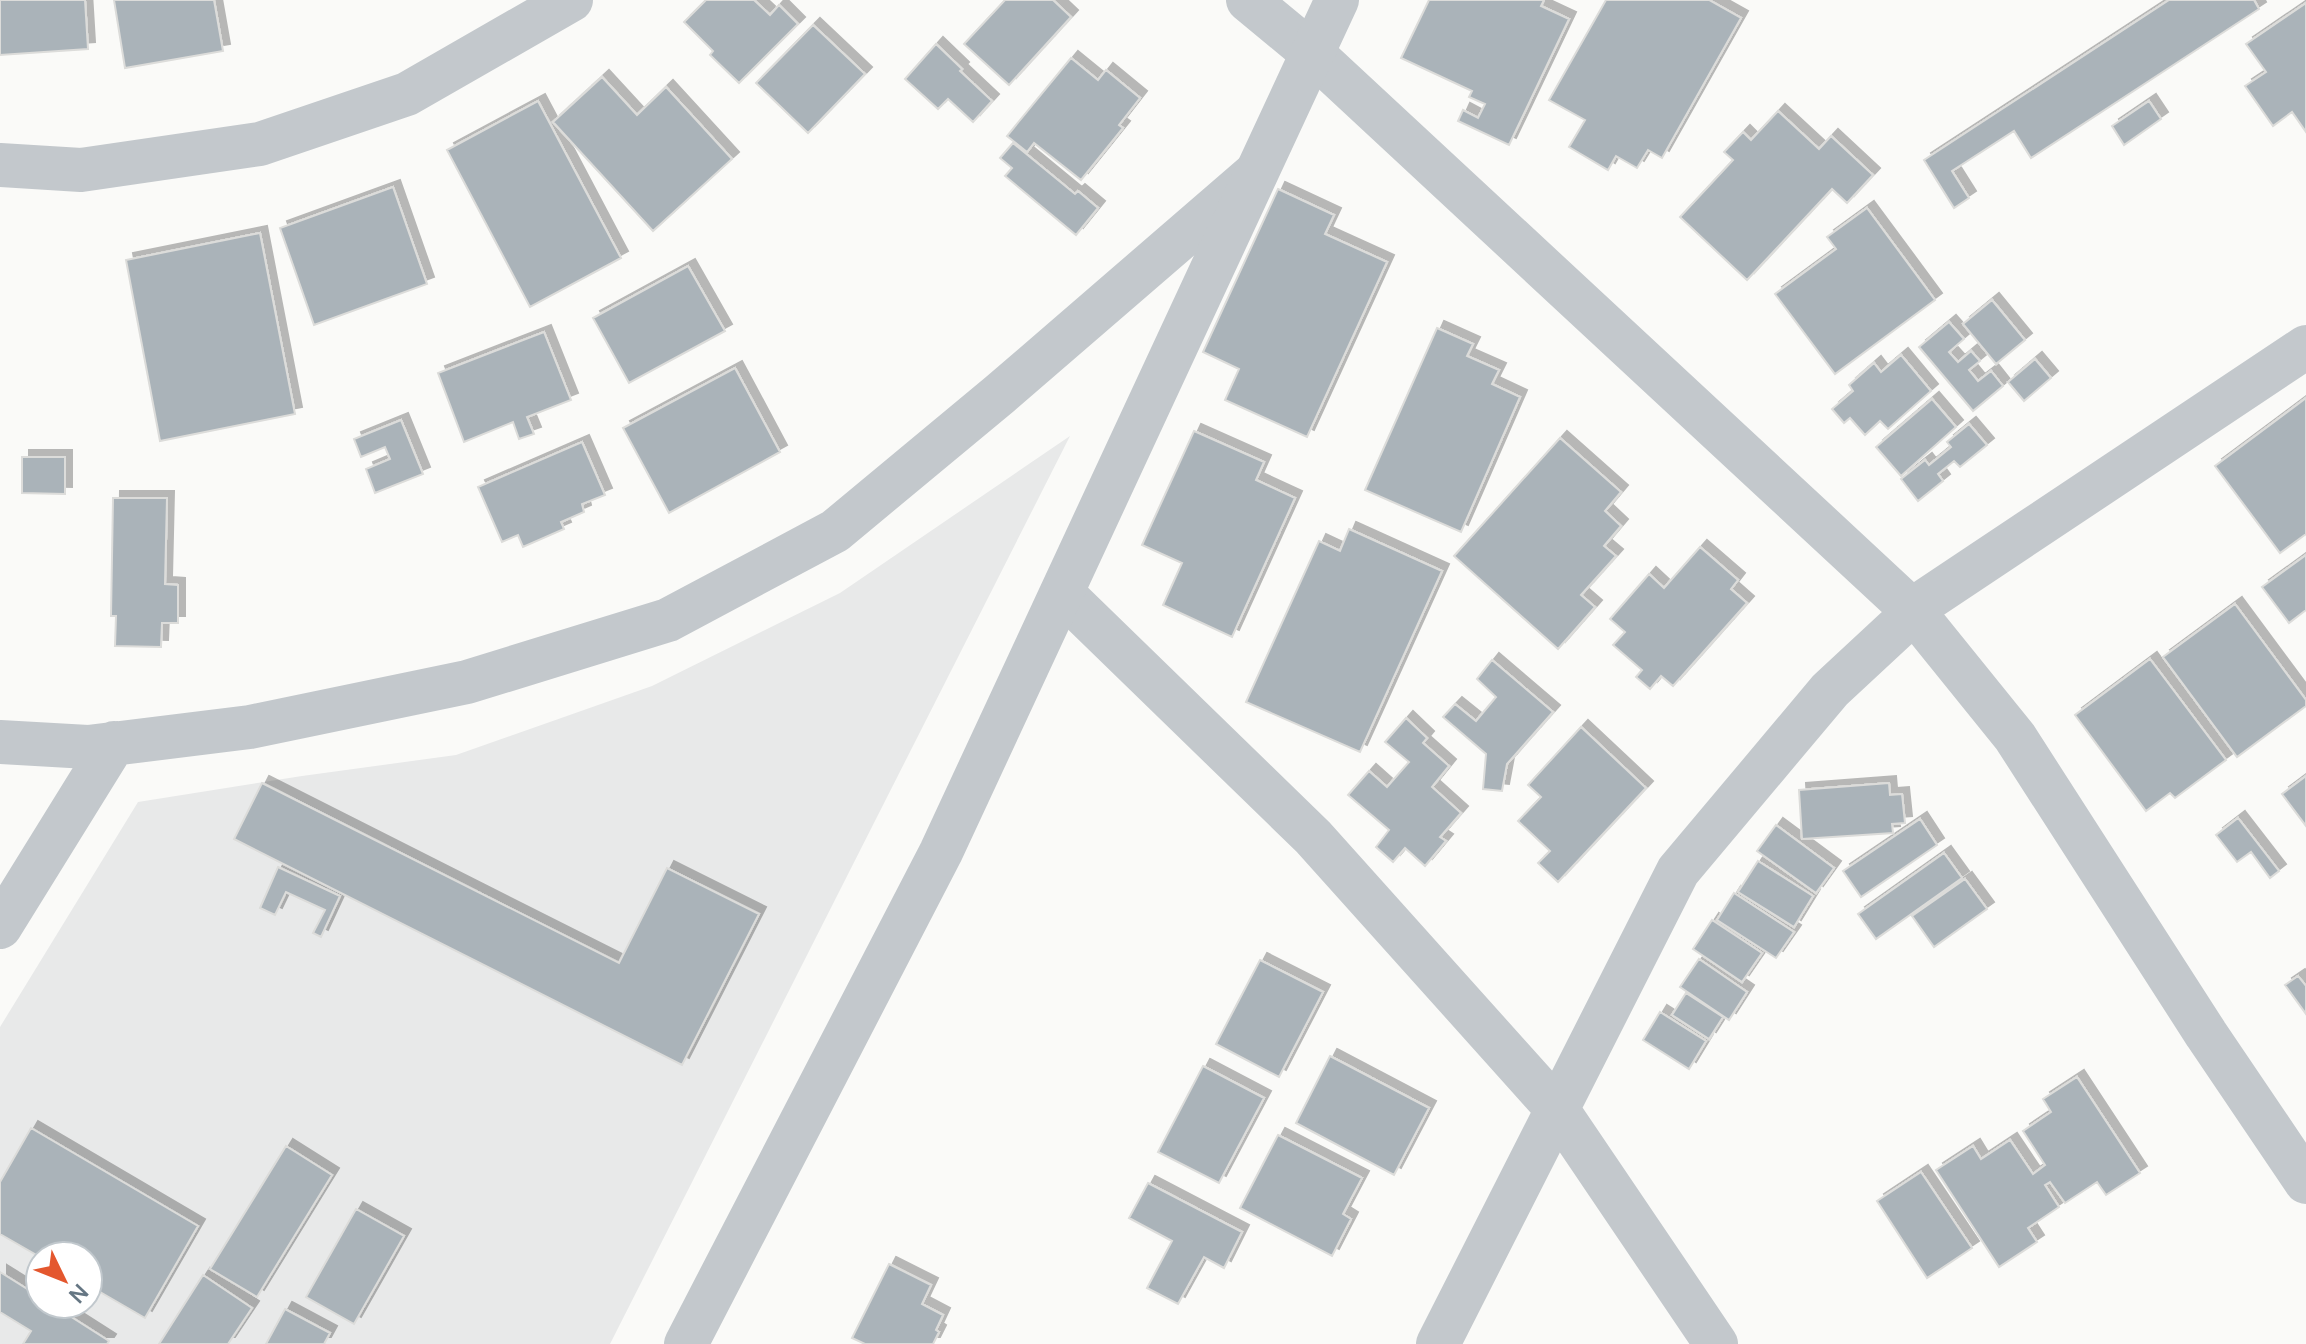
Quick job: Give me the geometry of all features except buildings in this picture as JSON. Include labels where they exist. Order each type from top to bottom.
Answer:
[{"type":"street","points":[[0,165],[81,170],[260,144],[407,94],[571,0]]},
{"type":"street","points":[[1248,0],[1312,53],[1914,612],[2015,737],[2306,1182]]},
{"type":"street","points":[[686,1344],[941,852],[1337,0]]},
{"type":"street","points":[[0,742],[88,747],[250,727],[467,682],[668,620],[835,531],[1000,394],[1256,173]]},
{"type":"street","points":[[1438,1344],[1678,871],[1830,690],[1941,591],[2306,347]]},
{"type":"street","points":[[1062,593],[1313,837],[1557,1109],[1716,1344]]},
{"type":"street","points":[[0,927],[114,743]]},
{"type":"shaded area","points":[[1070,436],[610,1344],[0,1344],[0,1027],[138,802],[456,755],[652,686],[840,593]]}]
